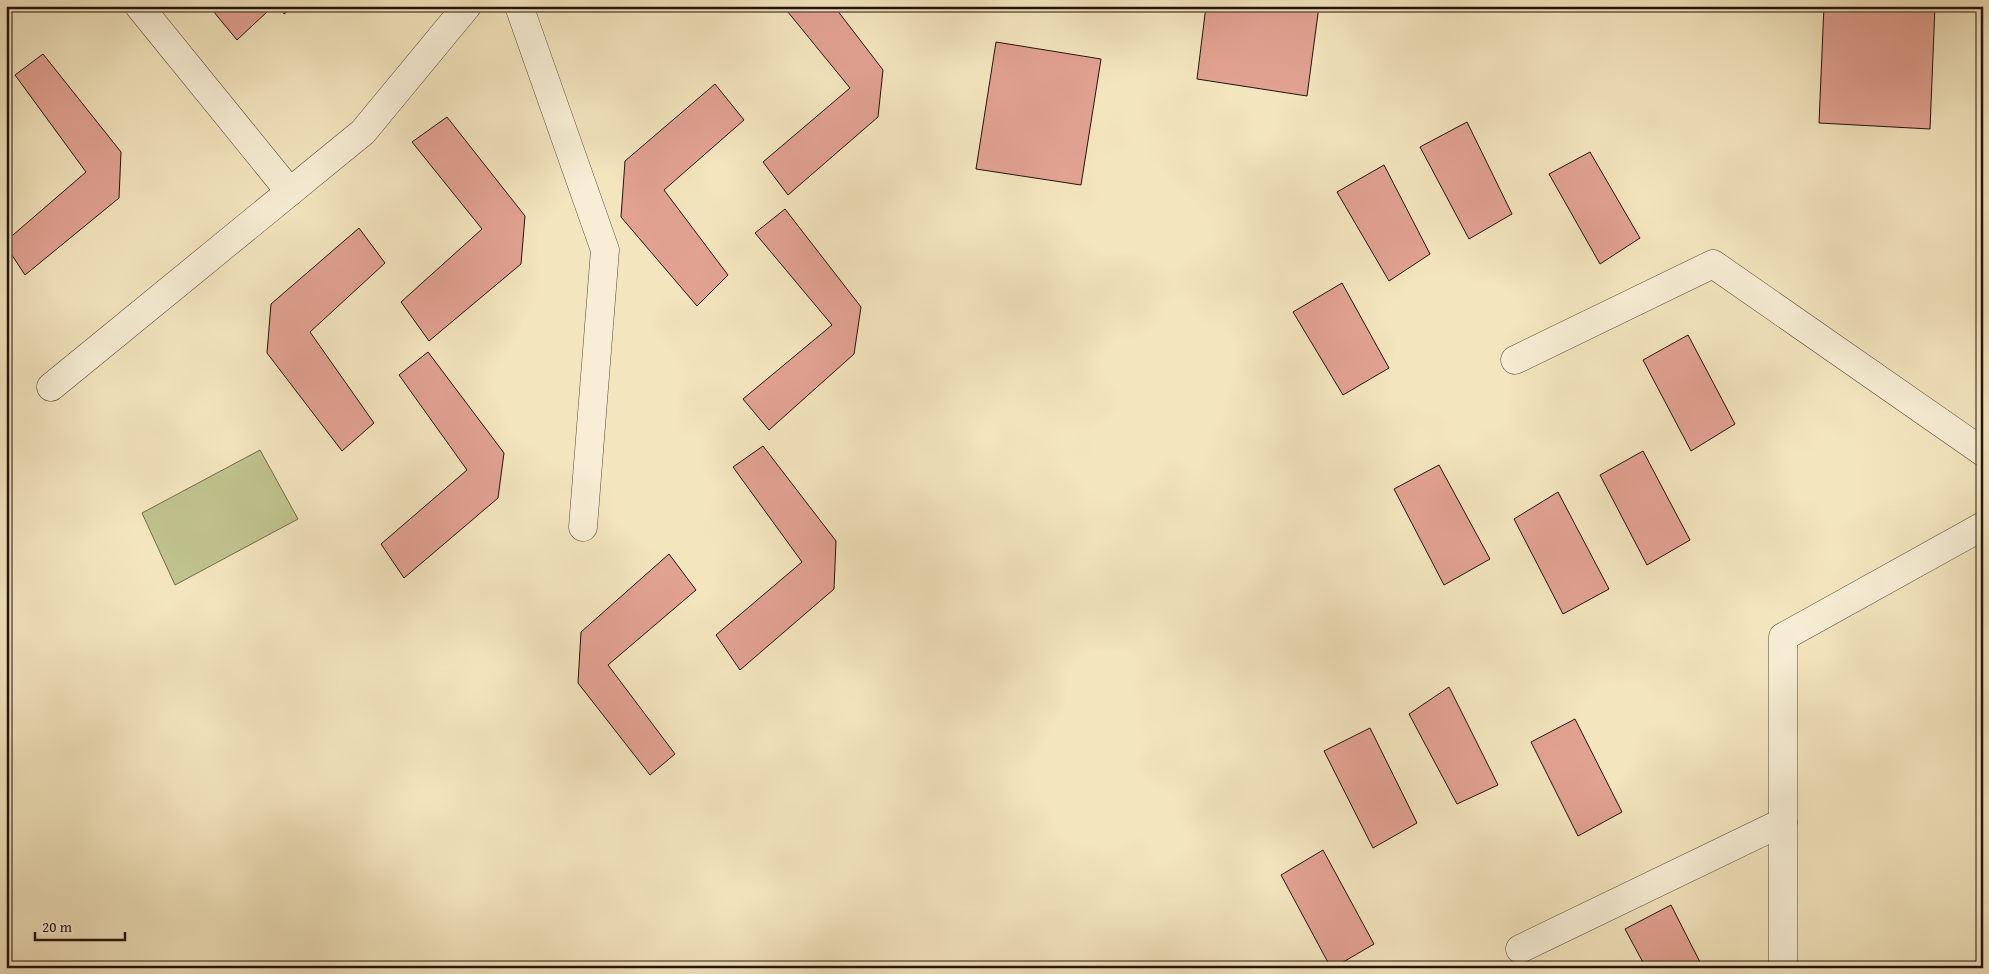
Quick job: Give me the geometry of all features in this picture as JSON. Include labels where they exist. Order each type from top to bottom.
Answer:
[{"type":"street","points":[[139,6],[290,192]]},
{"type":"street","points":[[51,387],[363,132],[468,6]]},
{"type":"street","points":[[519,6],[605,250],[584,527]]},
{"type":"street","points":[[1515,360],[1713,264],[1983,452]]},
{"type":"street","points":[[1783,968],[1783,637],[1983,526]]},
{"type":"street","points":[[1520,949],[1783,822]]},
{"type":"green space","points":[[260,450],[298,519],[175,585],[142,513]]},
{"type":"building","points":[[209,6],[264,6],[268,11],[237,40]]},
{"type":"building","points":[[279,6],[295,6],[284,14]]},
{"type":"building","points":[[783,6],[834,6],[883,70],[878,117],[788,195],[763,162],[850,88]]},
{"type":"building","points":[[1206,6],[1319,6],[1307,96],[1197,79]]},
{"type":"building","points":[[1824,6],[1935,6],[1930,129],[1819,123]]},
{"type":"building","points":[[996,42],[1101,59],[1081,185],[976,169]]},
{"type":"building","points":[[43,54],[121,152],[119,198],[25,275],[6,246],[6,241],[86,172],[15,75]]},
{"type":"building","points":[[715,84],[744,120],[664,190],[728,275],[697,306],[621,217],[625,161]]},
{"type":"building","points":[[447,117],[525,216],[521,264],[429,341],[401,302],[482,229],[412,142]]},
{"type":"building","points":[[1467,122],[1512,214],[1469,239],[1420,147]]},
{"type":"building","points":[[1590,152],[1640,238],[1600,264],[1549,174]]},
{"type":"building","points":[[1384,165],[1430,254],[1389,281],[1337,192]]},
{"type":"building","points":[[785,209],[861,307],[854,354],[769,430],[743,399],[832,325],[755,233]]},
{"type":"building","points":[[359,228],[385,263],[310,332],[374,423],[342,451],[267,353],[271,304]]},
{"type":"building","points":[[1342,283],[1389,368],[1343,395],[1293,312]]},
{"type":"building","points":[[1688,335],[1735,424],[1691,451],[1643,360]]},
{"type":"building","points":[[428,352],[504,453],[498,498],[404,578],[381,544],[467,470],[399,375]]},
{"type":"building","points":[[763,446],[836,541],[834,589],[740,670],[716,635],[802,562],[733,467]]},
{"type":"building","points":[[1643,451],[1690,540],[1647,565],[1600,475]]},
{"type":"building","points":[[1439,465],[1490,559],[1444,585],[1394,489]]},
{"type":"building","points":[[1558,492],[1609,589],[1563,614],[1514,519]]},
{"type":"building","points":[[669,554],[696,590],[608,665],[675,754],[650,775],[578,683],[581,632]]},
{"type":"building","points":[[1449,687],[1498,785],[1457,804],[1409,714]]},
{"type":"building","points":[[1575,719],[1622,812],[1578,836],[1531,742]]},
{"type":"building","points":[[1370,728],[1417,823],[1373,848],[1324,751]]},
{"type":"building","points":[[1323,850],[1374,944],[1333,968],[1331,968],[1281,875]]},
{"type":"building","points":[[1671,905],[1703,968],[1646,968],[1625,929]]}]
